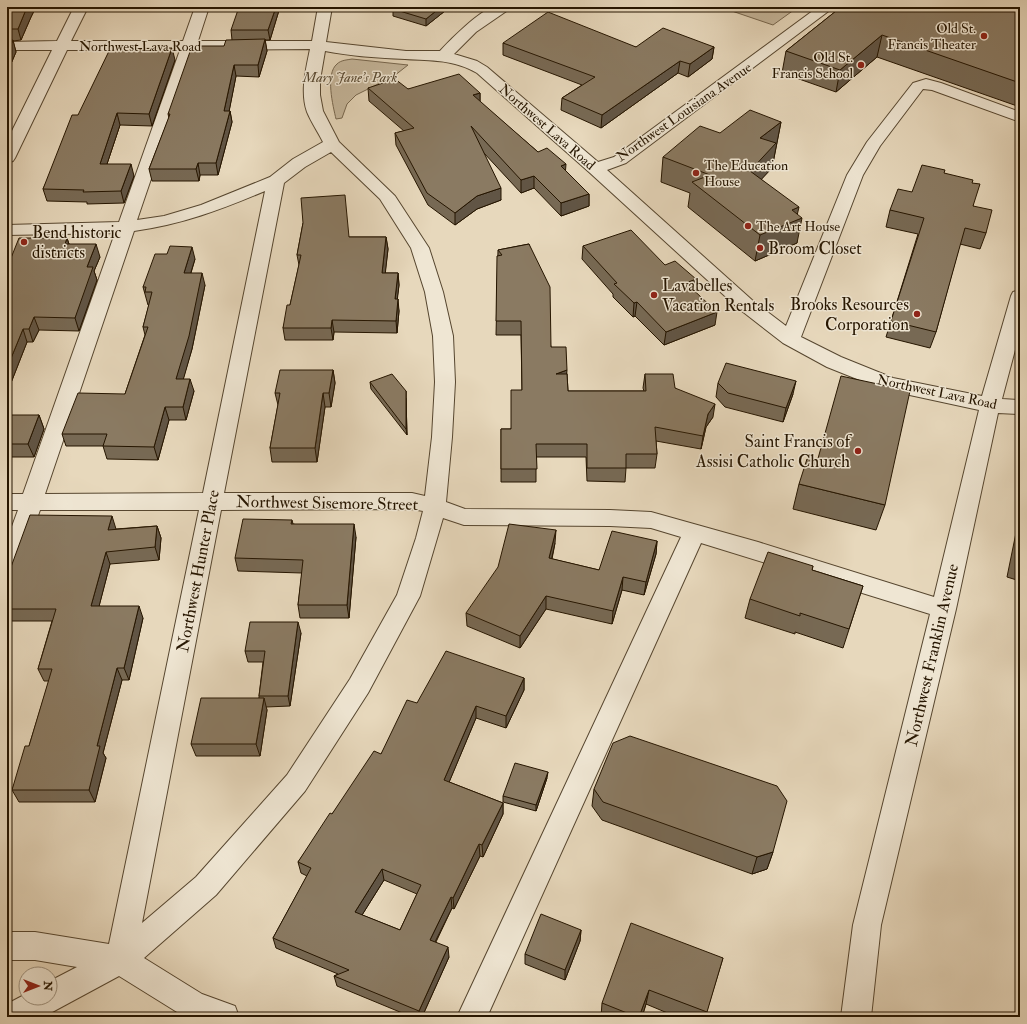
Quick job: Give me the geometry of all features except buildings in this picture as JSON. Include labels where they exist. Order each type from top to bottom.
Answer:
[{"type":"street","points":[[7,158],[81,7]]},
{"type":"street","points":[[7,574],[202,7]]},
{"type":"street","points":[[58,993],[120,960],[206,886],[296,783],[359,686],[408,596],[428,538],[436,506],[442,437],[445,382],[443,336],[434,292],[420,248],[386,196],[332,144],[315,111],[312,95],[312,80],[325,7]]},
{"type":"street","points":[[444,56],[459,38],[476,23],[503,7]]},
{"type":"street","name":"Northwest Louisiana Avenue","points":[[595,168],[620,160],[827,7]]},
{"type":"street","name":"Northwest Lava Road","points":[[7,46],[318,46],[406,55],[444,56],[461,60],[482,70],[595,168],[720,283],[766,322],[790,339],[834,362],[889,384],[990,405],[1020,407]]},
{"type":"street","points":[[790,339],[855,175],[873,145],[918,86],[926,84],[936,86],[1020,117]]},
{"type":"street","points":[[7,230],[100,229],[127,227],[166,221],[207,210],[276,181],[299,163],[332,144]]},
{"type":"street","name":"Northwest Hunter Place","points":[[120,960],[276,181]]},
{"type":"street","name":"Northwest Franklin Avenue","points":[[856,1017],[867,925],[944,609],[990,405],[1020,296]]},
{"type":"street","name":"Northwest Sisemore Street","points":[[7,502],[412,501],[436,506],[464,517],[610,518],[651,520],[758,551],[944,609]]},
{"type":"street","points":[[472,1017],[694,533]]},
{"type":"street","points":[[7,946],[35,946],[120,960],[194,1006],[224,1017]]},
{"type":"street","points":[[13,1017],[34,1006]]},
{"type":"green space","points":[[720,7],[798,7],[773,25]]},
{"type":"green space","name":"Mary Jane's Park","points":[[352,59],[408,65],[394,76],[356,95],[347,104],[342,118],[336,119],[331,90],[331,75],[337,64],[344,60]]},
{"type":"place","name":"Old St. Francis Theater","points":[[984,36]]},
{"type":"place","name":"Old St. Francis School","points":[[861,65]]},
{"type":"place","name":"The Education House","points":[[696,173]]},
{"type":"place","name":"The Art House","points":[[748,226]]},
{"type":"place","name":"Bend historic districts","points":[[24,242]]},
{"type":"place","name":"Broom Closet","points":[[760,248]]},
{"type":"place","name":"Lavabelles Vacation Rentals","points":[[654,295]]},
{"type":"place","name":"Brooks Resources Corporation","points":[[917,314]]},
{"type":"place","name":"Saint Francis of Assisi Catholic Church","points":[[858,451]]}]
